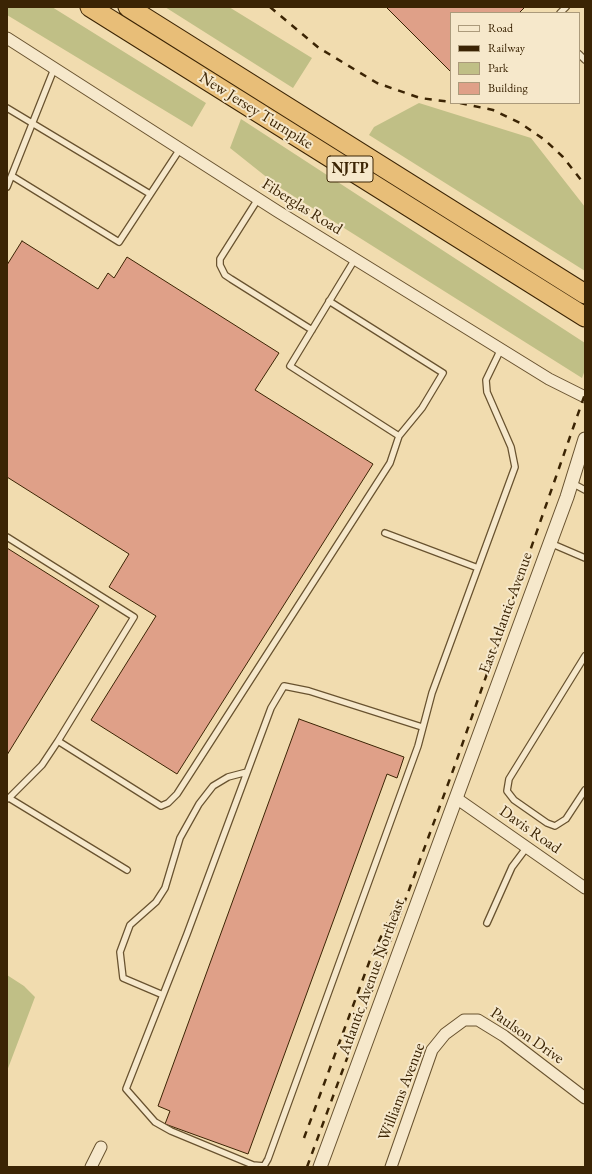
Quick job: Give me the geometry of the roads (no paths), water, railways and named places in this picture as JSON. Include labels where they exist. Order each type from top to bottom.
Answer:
[{"type":"highway","name":"New Jersey Turnpike","points":[[90,7],[585,316]]},
{"type":"highway","name":"New Jersey Turnpike","points":[[128,7],[585,294]]},
{"type":"street","name":"Fiberglas Road","points":[[7,38],[258,199],[549,379],[585,397]]},
{"type":"street","name":"East Atlantic Avenue","points":[[456,798],[550,543],[585,439]]},
{"type":"street","name":"Davis Road","points":[[456,798],[585,888]]},
{"type":"street","name":"Atlantic Avenue Northeast","points":[[320,1167],[456,798]]},
{"type":"street","name":"Williams Avenue","points":[[391,1167],[432,1050],[445,1034],[464,1020],[468,1020]]},
{"type":"street","name":"Paulson Drive","points":[[468,1020],[478,1020],[504,1036],[585,1098]]},
{"type":"street","points":[[91,1167],[101,1147]]},
{"type":"lane","points":[[7,187],[54,68]]},
{"type":"lane","points":[[7,108],[150,194]]},
{"type":"lane","points":[[12,176],[119,242],[180,149]]},
{"type":"lane","points":[[258,199],[220,259],[220,265],[225,275],[312,330]]},
{"type":"lane","points":[[355,259],[290,366],[399,436]]},
{"type":"lane","points":[[58,741],[161,806],[168,803],[177,794],[390,463],[399,436],[422,408],[443,373],[329,301]]},
{"type":"lane","points":[[422,727],[309,691],[284,686],[271,708],[126,1089],[155,1122],[171,1131],[253,1165],[264,1166],[274,1147],[418,746],[432,693],[515,467],[511,447],[487,392],[486,380],[501,349]]},
{"type":"lane","points":[[571,483],[585,490]]},
{"type":"lane","points":[[385,533],[478,568]]},
{"type":"lane","points":[[7,537],[134,617],[42,765],[8,799],[127,870]]},
{"type":"lane","points":[[550,543],[585,558]]},
{"type":"lane","points":[[585,656],[509,779],[508,791],[514,800],[547,823],[555,826],[566,819],[585,790]]},
{"type":"lane","points":[[163,995],[123,978],[120,952],[130,925],[156,902],[165,888],[180,838],[199,804],[213,786],[228,777],[247,772]]},
{"type":"lane","points":[[487,923],[512,867],[527,847]]},
{"type":"railway","points":[[270,7],[319,48],[377,83],[420,98],[450,102]]},
{"type":"railway","points":[[465,104],[493,110],[520,123],[545,140],[563,157],[585,185]]},
{"type":"railway","points":[[307,1167],[455,765],[585,394]]},
{"type":"railway","points":[[304,1138],[370,960],[395,907]]}]
